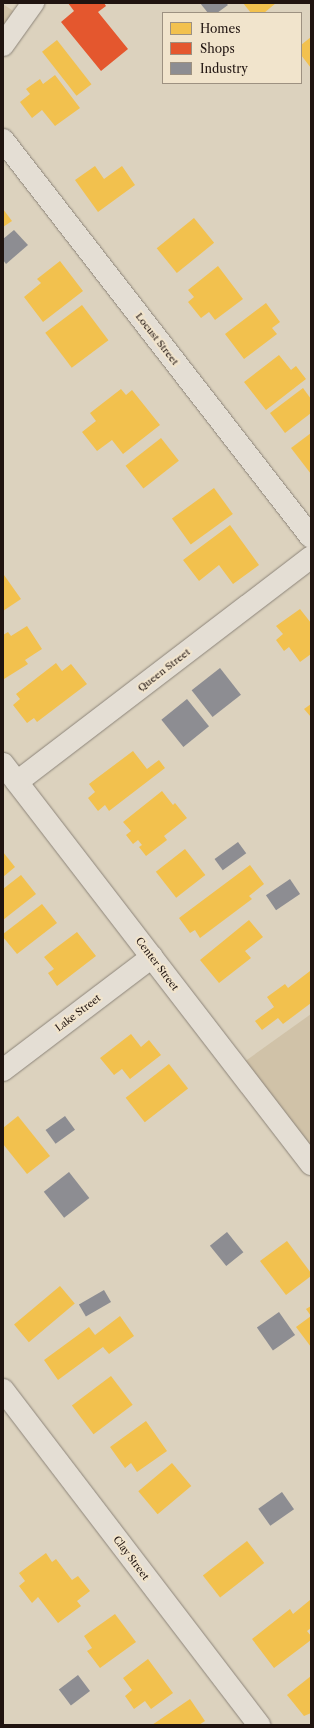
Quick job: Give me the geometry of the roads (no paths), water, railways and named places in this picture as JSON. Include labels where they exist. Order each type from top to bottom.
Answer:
[{"type":"street","points":[[3,45],[33,3]]},
{"type":"street","name":"Locust Street","points":[[3,140],[311,537]]},
{"type":"street","name":"Queen Street","points":[[17,782],[311,557]]},
{"type":"street","name":"Center Street","points":[[3,764],[311,1164]]},
{"type":"street","name":"Lake Street","points":[[3,1070],[152,957]]},
{"type":"street","name":"Clay Street","points":[[3,1390],[259,1725]]}]
